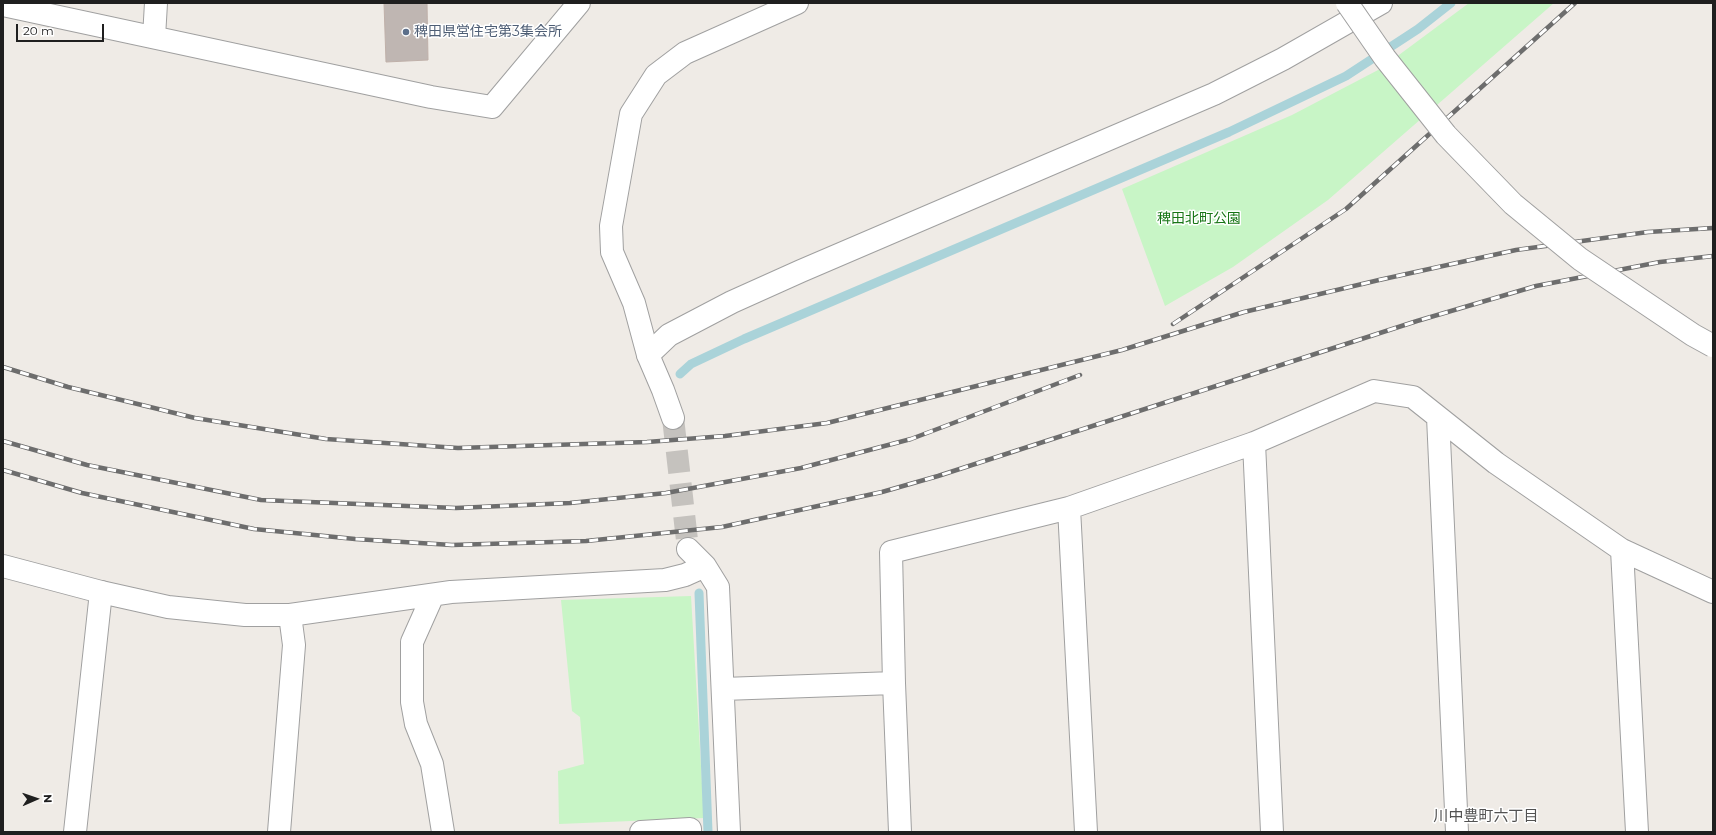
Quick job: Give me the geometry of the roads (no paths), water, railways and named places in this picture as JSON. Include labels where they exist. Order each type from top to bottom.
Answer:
[{"type":"street","points":[[154,37],[156,3]]},
{"type":"street","points":[[3,6],[431,97],[492,107],[580,3]]},
{"type":"street","points":[[673,418],[664,390],[648,355],[634,303],[612,252],[611,226],[631,114],[656,75],[685,53],[797,3]]},
{"type":"street","points":[[1347,3],[1385,58],[1446,135],[1513,204],[1580,259],[1693,335],[1713,346]]},
{"type":"street","points":[[648,355],[669,335],[732,302],[1214,94],[1283,59],[1381,3]]},
{"type":"street","points":[[900,832],[894,683],[891,552],[1069,508],[1254,443],[1374,391],[1413,397],[1496,463],[1622,550],[1713,592]]},
{"type":"street","points":[[1438,417],[1457,832]]},
{"type":"street","points":[[1254,443],[1272,832]]},
{"type":"street","points":[[1069,508],[1086,832]]},
{"type":"street","points":[[688,549],[705,566],[718,587],[729,832]]},
{"type":"street","points":[[1622,550],[1637,832]]},
{"type":"street","points":[[3,566],[102,592],[168,607],[245,615],[290,615],[433,595],[665,580],[685,575],[705,566]]},
{"type":"street","points":[[75,832],[102,592]]},
{"type":"street","points":[[433,595],[412,642],[412,702],[416,724],[432,764],[443,832]]},
{"type":"street","points":[[279,832],[294,645],[290,615]]},
{"type":"street","points":[[722,689],[894,683]]},
{"type":"street","points":[[641,832],[690,829],[690,832]]},
{"type":"waterway","points":[[680,374],[691,364],[744,339],[1229,132],[1346,76],[1418,29],[1451,3]]},
{"type":"waterway","points":[[699,593],[708,832]]},
{"type":"tunnel","points":[[673,418],[688,549]]},
{"type":"railway","points":[[1173,324],[1346,209],[1575,3]]},
{"type":"railway","points":[[3,367],[68,387],[195,418],[326,439],[458,448],[647,442],[725,436],[827,423],[1122,350],[1244,312],[1516,250],[1648,232],[1713,228]]},
{"type":"railway","points":[[3,470],[82,493],[254,529],[355,539],[452,545],[586,541],[722,527],[882,492],[938,476],[1417,321],[1536,286],[1660,262],[1713,256]]},
{"type":"railway","points":[[3,441],[87,465],[261,500],[456,508],[570,503],[666,493],[801,468],[911,439],[1080,375]]},
{"type":"place","name":"稗田県営住宅第3集会所","points":[[406,32]]},
{"type":"district","name":"川中豊町六丁目","points":[[1486,817]]},
{"type":"park label","name":"稗田北町公園","points":[[1199,219]]}]
